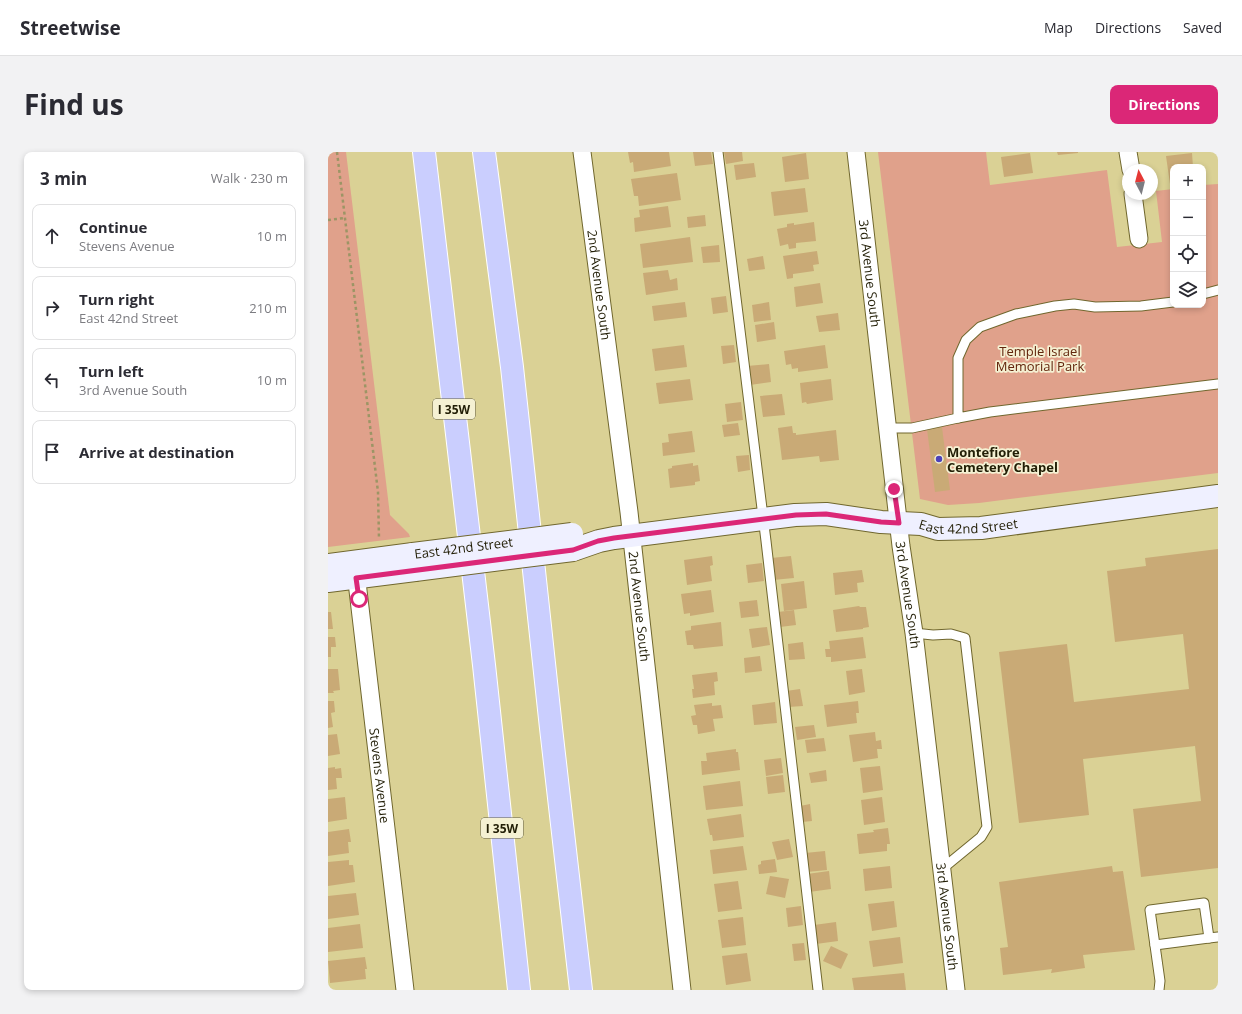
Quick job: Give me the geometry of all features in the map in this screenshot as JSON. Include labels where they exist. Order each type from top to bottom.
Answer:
[{"type":"highway","name":"I 35W","points":[[424,152],[484,665],[519,990]]},
{"type":"highway","points":[[484,152],[512,366],[550,728],[581,990]]},
{"type":"street","name":"2nd Avenue South","points":[[582,152],[632,536],[682,990]]},
{"type":"street","name":"3rd Avenue South","points":[[856,152],[901,546],[914,633],[956,990]]},
{"type":"street","points":[[1128,152],[1130,164]]},
{"type":"street","points":[[1134,200],[1139,239]]},
{"type":"street","name":"East 42nd Street","points":[[328,565],[355,569],[573,542],[598,541],[796,515],[826,514],[881,522],[922,524],[938,529],[981,528],[1218,496]]},
{"type":"street","name":"East 42nd Street","points":[[328,581],[355,569]]},
{"type":"street","name":"Stevens Avenue","points":[[355,569],[405,990]]},
{"type":"lane","points":[[718,152],[764,518],[818,990]]},
{"type":"lane","points":[[1206,293],[1218,290]]},
{"type":"lane","points":[[958,418],[958,358],[966,340],[980,327],[1016,314],[1055,306],[1074,304],[1095,307],[1141,306],[1170,302]]},
{"type":"lane","points":[[888,428],[912,428],[990,412],[1218,384]]},
{"type":"lane","points":[[914,633],[933,635],[951,634],[965,638],[987,827],[981,837],[942,869]]},
{"type":"lane","points":[[1155,945],[1214,938],[1204,903],[1150,910],[1160,981],[1159,990]]},
{"type":"path","points":[[338,152],[378,492],[379,543]]},
{"type":"path","points":[[328,220],[346,218]]},
{"type":"green space","points":[[328,152],[346,152],[390,515],[409,534],[410,537],[328,547]]},
{"type":"green space","name":"Temple Israel Memorial Park","points":[[878,152],[986,152],[990,185],[1107,170],[1117,247],[1162,242],[1157,200],[1158,191],[1170,189],[1170,308],[1206,308],[1206,185],[1218,184],[1218,473],[979,503],[948,505],[920,499]]},
{"type":"building","points":[[628,152],[669,152],[671,166],[634,172],[633,162],[630,163]]},
{"type":"building","points":[[693,152],[711,152],[713,164],[695,166]]},
{"type":"building","points":[[724,152],[742,152],[743,161],[726,164]]},
{"type":"building","points":[[1057,152],[1078,152],[1078,153],[1058,155]]},
{"type":"building","points":[[806,153],[809,179],[785,182],[782,157]]},
{"type":"building","points":[[1030,153],[1033,173],[1004,177],[1001,157]]},
{"type":"building","points":[[1192,153],[1193,164],[1170,164],[1170,184],[1166,156]]},
{"type":"building","points":[[754,163],[756,177],[736,180],[734,165]]},
{"type":"building","points":[[677,173],[681,200],[639,206],[638,196],[634,196],[631,179]]},
{"type":"building","points":[[805,188],[808,212],[774,216],[771,192]]},
{"type":"building","points":[[668,206],[671,227],[635,232],[634,218],[640,217],[639,210]]},
{"type":"building","points":[[705,215],[706,226],[688,228],[687,217]]},
{"type":"building","points":[[814,222],[816,241],[796,243],[796,248],[789,249],[788,244],[780,246],[777,229],[787,227],[787,224],[794,223],[794,225]]},
{"type":"building","points":[[690,237],[693,262],[643,268],[640,244]]},
{"type":"building","points":[[719,245],[720,262],[703,263],[701,247]]},
{"type":"building","points":[[817,251],[819,264],[813,265],[814,271],[793,274],[793,278],[787,279],[783,256]]},
{"type":"building","points":[[763,256],[765,269],[749,271],[747,259]]},
{"type":"building","points":[[668,270],[670,280],[677,278],[678,290],[646,295],[643,273]]},
{"type":"building","points":[[820,283],[823,303],[796,307],[794,287]]},
{"type":"building","points":[[726,296],[728,312],[713,314],[711,298]]},
{"type":"building","points":[[685,302],[687,317],[654,321],[652,306]]},
{"type":"building","points":[[769,302],[771,320],[754,322],[752,305]]},
{"type":"building","points":[[838,313],[840,330],[819,332],[816,316]]},
{"type":"building","points":[[774,322],[776,339],[757,342],[755,325]]},
{"type":"building","points":[[684,345],[687,367],[655,371],[652,349]]},
{"type":"building","points":[[734,345],[736,362],[723,364],[721,346]]},
{"type":"building","points":[[825,345],[828,368],[798,372],[798,368],[792,369],[791,364],[786,365],[784,351]]},
{"type":"building","points":[[769,364],[771,382],[750,385],[747,366]]},
{"type":"building","points":[[690,379],[693,400],[659,404],[656,383]]},
{"type":"building","points":[[831,379],[833,400],[807,404],[806,402],[802,403],[800,383]]},
{"type":"building","points":[[782,394],[785,415],[763,417],[760,396]]},
{"type":"building","points":[[741,402],[743,420],[727,422],[725,404]]},
{"type":"building","points":[[738,423],[740,435],[724,437],[722,425]]},
{"type":"building","points":[[792,426],[793,433],[796,433],[796,435],[836,430],[839,460],[820,462],[819,456],[782,460],[778,428]]},
{"type":"building","name":"Montefiore Cemetery Chapel","points":[[942,427],[950,490],[935,492],[927,429]]},
{"type":"building","points":[[692,431],[695,452],[663,456],[662,443],[669,442],[668,434]]},
{"type":"building","points":[[749,455],[750,470],[738,472],[736,456]]},
{"type":"building","points":[[693,463],[693,466],[698,465],[700,481],[695,482],[695,485],[670,488],[668,469],[672,468],[672,466]]},
{"type":"building","points":[[1218,549],[1218,868],[1141,877],[1133,809],[1201,801],[1195,746],[1083,759],[1089,815],[1019,823],[999,652],[1067,644],[1074,702],[1189,689],[1183,634],[1115,642],[1107,571],[1146,566],[1145,558]]},
{"type":"building","points":[[712,556],[713,565],[710,566],[712,581],[687,585],[684,560]]},
{"type":"building","points":[[791,556],[794,578],[773,580],[771,558]]},
{"type":"building","points":[[762,563],[764,581],[748,583],[746,565]]},
{"type":"building","points":[[862,570],[864,582],[857,583],[858,592],[835,595],[833,573]]},
{"type":"building","points":[[804,581],[807,608],[784,611],[781,584]]},
{"type":"building","points":[[711,590],[714,612],[690,616],[690,613],[684,614],[681,594]]},
{"type":"building","points":[[757,600],[759,616],[741,618],[739,602]]},
{"type":"building","points":[[859,606],[866,607],[869,627],[836,632],[833,610]]},
{"type":"building","points":[[794,610],[796,625],[780,627],[778,612]]},
{"type":"building","points":[[328,612],[331,612],[333,629],[328,629]]},
{"type":"building","points":[[721,622],[723,646],[694,649],[693,645],[687,645],[685,631],[691,630],[691,626]]},
{"type":"building","points":[[767,627],[770,645],[752,648],[749,629]]},
{"type":"building","points":[[328,637],[335,637],[336,647],[331,647],[331,657],[328,657]]},
{"type":"building","points":[[863,637],[866,658],[831,662],[831,657],[826,657],[825,649],[830,649],[829,641]]},
{"type":"building","points":[[803,642],[805,659],[789,660],[788,644]]},
{"type":"building","points":[[760,656],[762,671],[745,673],[744,658]]},
{"type":"building","points":[[328,669],[338,669],[340,690],[333,691],[334,693],[328,693]]},
{"type":"building","points":[[862,669],[865,692],[849,695],[846,671]]},
{"type":"building","points":[[717,672],[718,681],[714,682],[715,695],[693,698],[692,689],[694,689],[692,675]]},
{"type":"building","points":[[800,689],[803,706],[788,707],[786,691]]},
{"type":"building","points":[[328,701],[334,701],[335,712],[331,713],[333,727],[328,728]]},
{"type":"building","points":[[858,701],[859,713],[856,713],[857,723],[827,727],[824,705]]},
{"type":"building","points":[[775,702],[777,723],[754,725],[752,705]]},
{"type":"building","points":[[712,703],[712,706],[721,705],[723,718],[713,719],[715,731],[698,734],[697,725],[693,725],[691,716],[696,715],[694,705]]},
{"type":"building","points":[[814,725],[816,737],[797,740],[795,727]]},
{"type":"building","points":[[875,732],[876,741],[881,740],[882,749],[877,749],[878,758],[853,762],[849,735]]},
{"type":"building","points":[[337,734],[340,754],[328,756],[328,735]]},
{"type":"building","points":[[824,738],[826,751],[807,753],[805,740]]},
{"type":"building","points":[[736,749],[736,752],[738,752],[740,770],[702,775],[701,761],[707,761],[706,753]]},
{"type":"building","points":[[781,758],[783,773],[766,776],[764,760]]},
{"type":"building","points":[[880,766],[883,790],[863,793],[860,768]]},
{"type":"building","points":[[335,767],[335,769],[341,768],[342,778],[336,778],[337,789],[328,790],[328,768]]},
{"type":"building","points":[[826,770],[827,781],[811,783],[809,773]]},
{"type":"building","points":[[783,775],[785,792],[768,794],[766,777]]},
{"type":"building","points":[[740,781],[743,806],[706,810],[703,786]]},
{"type":"building","points":[[345,797],[347,819],[328,822],[328,799]]},
{"type":"building","points":[[882,797],[885,822],[864,825],[861,800]]},
{"type":"building","points":[[810,804],[812,821],[802,822],[800,806]]},
{"type":"building","points":[[741,814],[744,837],[713,841],[712,835],[710,835],[707,819]]},
{"type":"building","points":[[888,828],[890,844],[887,844],[887,851],[859,854],[857,834],[874,832],[873,830]]},
{"type":"building","points":[[349,829],[351,842],[348,842],[349,853],[328,856],[328,832]]},
{"type":"building","points":[[789,839],[793,857],[777,860],[772,842]]},
{"type":"building","points":[[743,846],[747,870],[713,874],[710,850]]},
{"type":"building","points":[[825,851],[827,870],[807,872],[805,853]]},
{"type":"building","points":[[775,859],[777,872],[759,874],[758,865],[761,864],[761,861]]},
{"type":"building","points":[[349,860],[349,865],[353,865],[355,882],[328,886],[328,862]]},
{"type":"building","points":[[890,866],[892,888],[865,891],[863,869]]},
{"type":"building","points":[[1112,866],[1113,872],[1123,871],[1135,950],[1083,955],[1085,968],[1051,973],[1052,969],[1003,975],[1000,948],[1008,947],[999,882]]},
{"type":"building","points":[[829,871],[831,889],[809,892],[807,874]]},
{"type":"building","points":[[770,876],[789,879],[785,898],[766,894]]},
{"type":"building","points":[[738,881],[742,909],[718,912],[714,884]]},
{"type":"building","points":[[356,893],[359,915],[328,919],[328,896]]},
{"type":"building","points":[[894,901],[897,927],[872,931],[868,904]]},
{"type":"building","points":[[801,906],[803,925],[788,927],[786,908]]},
{"type":"building","points":[[743,917],[746,945],[722,948],[718,920]]},
{"type":"building","points":[[836,922],[838,941],[816,944],[814,925]]},
{"type":"building","points":[[360,924],[363,948],[328,952],[328,928]]},
{"type":"building","points":[[900,937],[903,963],[873,967],[869,941]]},
{"type":"building","points":[[804,943],[806,960],[794,961],[792,944]]},
{"type":"building","points":[[831,946],[848,954],[841,969],[823,961]]},
{"type":"building","points":[[747,953],[751,981],[726,985],[722,956]]},
{"type":"building","points":[[365,957],[367,969],[365,969],[366,979],[330,983],[328,961]]},
{"type":"building","points":[[904,973],[906,990],[854,990],[852,978]]},
{"type":"place","name":"Montefiore Cemetery Chapel","points":[[939,459]]},
{"type":"route","points":[[359,599],[356,578],[573,550],[598,541],[648,533],[796,515],[826,514],[881,522],[899,523],[894,489]]}]
